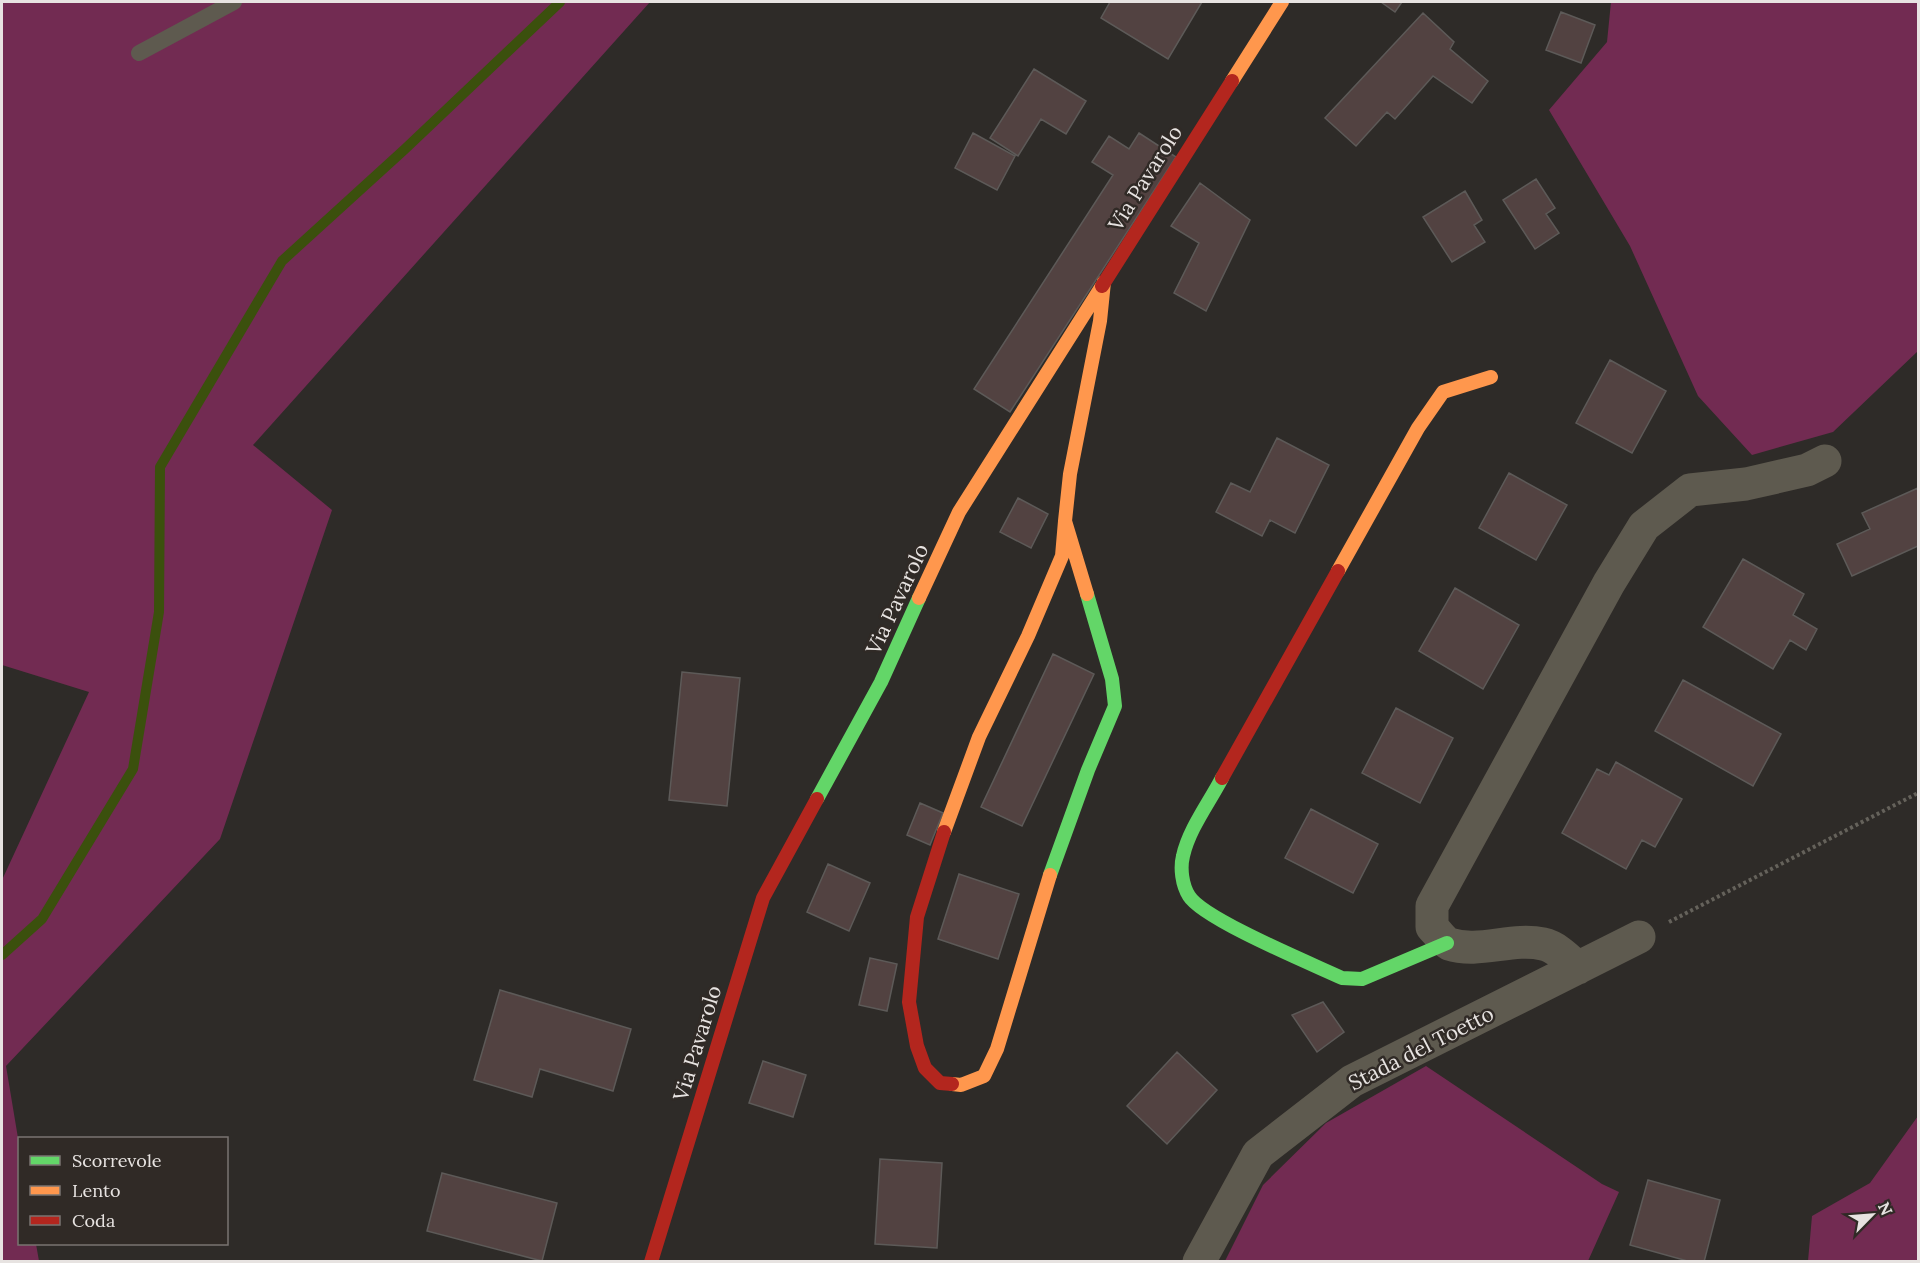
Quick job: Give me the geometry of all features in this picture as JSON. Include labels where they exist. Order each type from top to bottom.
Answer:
[{"type":"street","name":"Via Pavarolo","points":[[651,1262],[763,898],[881,682],[959,512],[1282,2]]},
{"type":"street","points":[[1065,520],[1112,679],[1115,706],[1088,770],[1048,881],[997,1049],[984,1076],[961,1086],[940,1083],[925,1068],[917,1046],[909,1002],[917,917],[940,844],[980,737],[1028,636],[1062,556],[1065,520],[1070,474],[1100,321],[1104,282]]},
{"type":"street","points":[[1491,377],[1443,392],[1418,428],[1188,840],[1182,858],[1182,878],[1189,897],[1212,916],[1342,978],[1362,979],[1447,943],[1473,947],[1525,942],[1545,944],[1564,955],[1578,968]]},
{"type":"street","points":[[1447,943],[1432,927],[1432,906],[1609,583],[1644,526],[1690,490],[1746,484],[1807,470],[1825,461]]},
{"type":"street","name":"Stada del Toetto","points":[[1199,1262],[1258,1154],[1352,1081],[1639,937]]},
{"type":"lane","points":[[139,53],[234,2]]},
{"type":"path","points":[[1639,937],[1918,793]]},
{"type":"shaded area","points":[[2,2],[650,2],[253,445],[332,510],[220,839],[6,1066],[18,1138],[18,1245],[36,1245],[39,1261],[2,1262],[2,880],[89,692],[2,665]]},
{"type":"shaded area","points":[[1611,2],[1918,2],[1918,351],[1833,432],[1752,455],[1698,396],[1630,246],[1549,110],[1607,42]]},
{"type":"shaded area","points":[[1426,1066],[1602,1184],[1619,1192],[1588,1261],[1225,1261],[1263,1185],[1326,1123]]},
{"type":"shaded area","points":[[1918,1116],[1918,1261],[1808,1261],[1812,1216],[1870,1183]]},
{"type":"building","points":[[1110,2],[1202,2],[1168,59],[1101,18]]},
{"type":"building","points":[[1381,2],[1402,2],[1395,12]]},
{"type":"building","points":[[1561,12],[1595,25],[1581,63],[1546,50]]},
{"type":"building","points":[[1423,13],[1454,42],[1450,49],[1488,81],[1472,103],[1433,76],[1395,119],[1387,112],[1356,146],[1325,118]]},
{"type":"building","points":[[1034,69],[1086,101],[1066,134],[1041,119],[1018,156],[990,138]]},
{"type":"building","points":[[973,133],[1015,156],[997,190],[955,168]]},
{"type":"building","points":[[1139,133],[1176,157],[1010,412],[974,389],[1113,175],[1092,162],[1109,136],[1129,149]]},
{"type":"building","points":[[1536,179],[1555,208],[1546,214],[1559,233],[1535,249],[1503,200]]},
{"type":"building","points":[[1200,183],[1250,220],[1206,311],[1174,293],[1199,243],[1171,226]]},
{"type":"building","points":[[1465,191],[1482,220],[1474,225],[1485,242],[1452,262],[1423,217]]},
{"type":"building","points":[[1610,360],[1666,391],[1632,453],[1576,423]]},
{"type":"building","points":[[1277,438],[1329,465],[1295,533],[1270,520],[1262,536],[1216,512],[1231,483],[1250,492]]},
{"type":"building","points":[[1509,473],[1567,505],[1536,560],[1479,528]]},
{"type":"building","points":[[1918,488],[1918,546],[1852,576],[1837,544],[1870,529],[1862,513]]},
{"type":"building","points":[[1018,498],[1048,514],[1031,548],[1000,532]]},
{"type":"building","points":[[1743,559],[1804,594],[1793,615],[1817,629],[1806,650],[1790,640],[1773,669],[1703,627]]},
{"type":"building","points":[[1455,588],[1519,625],[1483,689],[1419,651]]},
{"type":"building","points":[[1053,654],[1094,674],[1022,826],[981,807]]},
{"type":"building","points":[[682,672],[740,678],[727,806],[669,800]]},
{"type":"building","points":[[1683,680],[1781,734],[1753,786],[1655,731]]},
{"type":"building","points":[[1396,708],[1453,738],[1420,803],[1362,773]]},
{"type":"building","points":[[1616,762],[1682,799],[1655,847],[1642,840],[1626,869],[1562,833],[1597,769],[1609,775]]},
{"type":"building","points":[[920,803],[943,813],[930,845],[907,835]]},
{"type":"building","points":[[1311,809],[1378,844],[1353,893],[1285,858]]},
{"type":"building","points":[[828,864],[870,883],[849,931],[807,912]]},
{"type":"building","points":[[959,874],[1019,894],[998,959],[938,939]]},
{"type":"building","points":[[870,958],[897,964],[887,1011],[859,1005]]},
{"type":"building","points":[[500,990],[631,1029],[613,1091],[540,1069],[532,1097],[474,1080]]},
{"type":"building","points":[[1323,1002],[1344,1032],[1317,1052],[1292,1015]]},
{"type":"building","points":[[1177,1052],[1217,1090],[1167,1144],[1127,1106]]},
{"type":"building","points":[[763,1061],[806,1075],[793,1117],[749,1103]]},
{"type":"building","points":[[880,1159],[942,1163],[937,1248],[875,1244]]},
{"type":"building","points":[[442,1173],[557,1203],[542,1261],[427,1231]]},
{"type":"building","points":[[1648,1180],[1720,1200],[1704,1262],[1691,1262],[1630,1245]]},
{"type":"waterway","points":[[2,955],[42,919],[133,769],[159,612],[160,467],[282,261],[405,149],[560,2]]},
{"type":"traffic: fast","points":[[1050,875],[1088,770],[1115,706],[1112,679],[1087,594]]},
{"type":"traffic: fast","points":[[817,799],[881,682],[919,598]]},
{"type":"traffic: fast","points":[[1222,778],[1195,826],[1182,861],[1185,887],[1198,906],[1236,928],[1342,978],[1362,979],[1447,943]]},
{"type":"traffic: slow","points":[[1232,81],[1282,2]]},
{"type":"traffic: slow","points":[[1087,594],[1065,521],[1070,474],[1100,321],[1104,282]]},
{"type":"traffic: slow","points":[[919,598],[959,512],[1102,286]]},
{"type":"traffic: slow","points":[[1338,571],[1418,428],[1443,392],[1491,377]]},
{"type":"traffic: slow","points":[[944,832],[979,737],[1028,636],[1062,556],[1065,521]]},
{"type":"traffic: slow","points":[[952,1084],[961,1085],[984,1076],[997,1049],[1050,875]]},
{"type":"traffic: jam","points":[[1102,286],[1232,81]]},
{"type":"traffic: jam","points":[[1222,778],[1338,571]]},
{"type":"traffic: jam","points":[[651,1262],[763,898],[817,799]]},
{"type":"traffic: jam","points":[[944,832],[917,917],[909,1002],[917,1046],[925,1068],[940,1083],[952,1084]]}]
